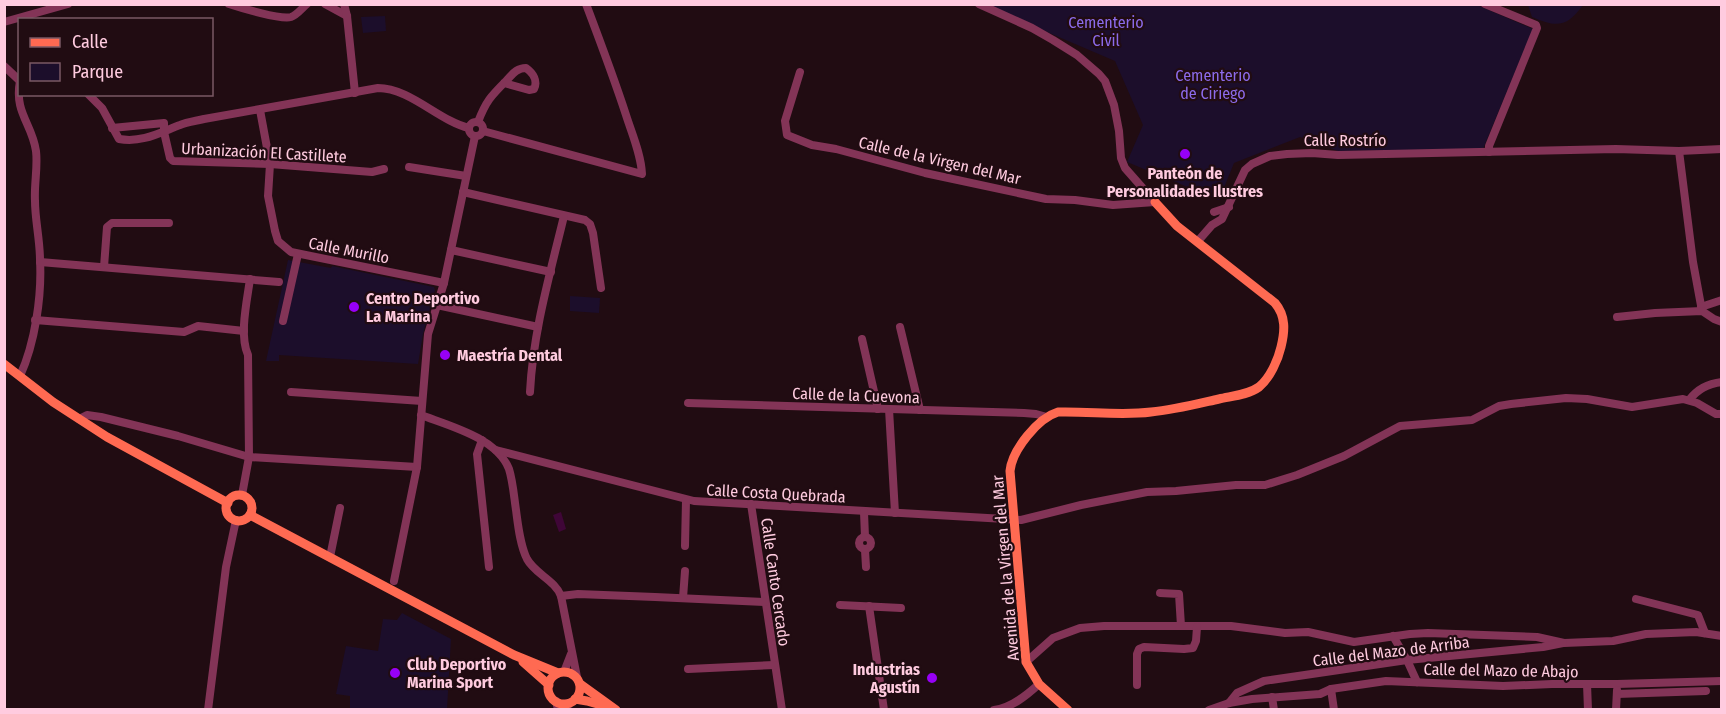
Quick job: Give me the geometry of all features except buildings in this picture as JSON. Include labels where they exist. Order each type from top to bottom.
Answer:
[{"type":"main road","points":[[1047,417],[1058,412],[1149,413],[1251,392],[1265,381],[1281,350],[1285,326],[1280,309],[1266,295],[1177,226],[1155,201]]},
{"type":"main road","points":[[4,364],[79,419],[145,459],[228,503]]},
{"type":"main road","name":"Avenida de la Virgen del Mar","points":[[1047,417],[1021,445],[1013,457],[1010,471],[1026,662],[1039,684],[1068,710]]},
{"type":"main road","points":[[242,495],[249,499],[252,511],[244,520],[236,520],[227,511],[228,503],[233,496],[242,495]]},
{"type":"main road","points":[[250,515],[514,655],[561,673],[571,673],[616,710]]},
{"type":"main road","points":[[514,655],[549,685]]},
{"type":"main road","points":[[561,673],[551,679],[549,685],[550,695],[557,705],[587,701],[616,710]]},
{"type":"main road","points":[[570,704],[579,692],[578,681]]},
{"type":"street","points":[[18,18],[68,4]]},
{"type":"street","points":[[229,4],[290,18],[307,4]]},
{"type":"street","points":[[325,4],[347,16]]},
{"type":"street","points":[[344,4],[355,93]]},
{"type":"street","points":[[90,96],[102,108],[119,139],[131,141],[164,132],[181,124],[378,88],[392,90],[468,128],[469,132],[642,174],[642,166],[632,133],[586,4]]},
{"type":"street","points":[[979,4],[1053,40],[1099,74],[1105,81],[1113,105],[1119,131],[1121,158],[1125,168],[1155,201]]},
{"type":"street","points":[[1485,4],[1537,28],[1489,146],[1489,152]]},
{"type":"street","points":[[4,66],[18,79]]},
{"type":"street","name":"Calle de la Virgen del Mar","points":[[800,72],[785,121],[787,135],[796,140],[925,173],[1046,199],[1113,205],[1155,201]]},
{"type":"street","points":[[478,122],[489,98],[504,83]]},
{"type":"street","points":[[18,96],[22,116],[32,134],[36,153],[35,200],[40,262],[36,320],[20,376]]},
{"type":"street","name":"Calle Murillo","points":[[260,110],[270,164],[268,196],[278,240],[291,252],[298,254],[444,283]]},
{"type":"street","points":[[394,581],[417,467],[428,334],[444,283],[466,176],[483,127],[478,122],[472,122],[468,128]]},
{"type":"street","points":[[112,128],[164,123],[164,132]]},
{"type":"street","name":"Urbanización El Castillete","points":[[164,132],[170,158],[173,161],[270,164],[372,172],[384,169]]},
{"type":"street","name":"Calle Rostrío","points":[[1198,241],[1212,225],[1222,219],[1245,170],[1259,160],[1270,156],[1312,153],[1338,155],[1616,149],[1679,151]]},
{"type":"street","points":[[1722,149],[1679,151],[1702,309],[1714,319],[1722,322]]},
{"type":"street","points":[[409,167],[466,176]]},
{"type":"street","points":[[463,192],[585,220],[590,224],[593,233],[601,288]]},
{"type":"street","points":[[1214,212],[1229,207]]},
{"type":"street","points":[[530,392],[537,327],[564,216]]},
{"type":"street","points":[[104,267],[107,227],[112,223],[169,223]]},
{"type":"street","points":[[451,250],[551,272]]},
{"type":"street","points":[[283,321],[298,254]]},
{"type":"street","points":[[40,262],[279,282]]},
{"type":"street","points":[[242,495],[249,457],[248,355],[244,347],[244,331],[250,279]]},
{"type":"street","points":[[1617,317],[1702,309],[1722,300]]},
{"type":"street","points":[[437,305],[537,327]]},
{"type":"street","points":[[36,320],[184,332],[198,326],[244,331]]},
{"type":"street","points":[[900,327],[920,410]]},
{"type":"street","points":[[862,339],[878,409]]},
{"type":"street","points":[[1689,400],[1700,389],[1722,382]]},
{"type":"street","points":[[291,392],[422,401]]},
{"type":"street","points":[[1014,520],[1147,492],[1265,485],[1344,456],[1400,426],[1472,420],[1499,406],[1522,402],[1566,398],[1587,399],[1632,407],[1689,400],[1716,414],[1722,414]]},
{"type":"street","name":"Calle de la Cuevona","points":[[688,403],[1024,413],[1047,417]]},
{"type":"street","points":[[889,409],[896,513]]},
{"type":"street","points":[[1024,413],[1031,416],[1035,428]]},
{"type":"street","points":[[79,419],[87,415],[101,417],[249,457],[417,467]]},
{"type":"street","points":[[422,415],[482,440],[496,450],[508,467],[527,558],[561,596],[578,681]]},
{"type":"street","points":[[482,440],[477,454],[489,567]]},
{"type":"street","points":[[496,450],[520,457]]},
{"type":"street","points":[[508,467],[514,458],[520,457]]},
{"type":"street","name":"Calle Costa Quebrada","points":[[520,457],[686,500],[1014,520]]},
{"type":"street","name":"Calle Costa Quebrada","points":[[685,546],[684,504],[686,500]]},
{"type":"street","name":"Calle Canto Cercado","points":[[751,504],[782,710]]},
{"type":"street","points":[[330,557],[340,508]]},
{"type":"street","name":"Calle Costa Quebrada","points":[[864,512],[865,537],[859,543],[865,550],[866,567]]},
{"type":"street","points":[[208,710],[226,567],[236,520]]},
{"type":"street","points":[[683,598],[685,571]]},
{"type":"street","points":[[1160,593],[1179,594],[1180,626]]},
{"type":"street","points":[[561,596],[578,594],[765,602]]},
{"type":"street","points":[[1636,599],[1698,615],[1705,633]]},
{"type":"street","points":[[840,605],[901,608]]},
{"type":"street","points":[[869,606],[884,710]]},
{"type":"street","name":"Calle del Mazo de Arriba","points":[[1026,662],[1053,638],[1080,628],[1104,626],[1231,626],[1285,633],[1308,632],[1354,642],[1428,633],[1502,634],[1537,637],[1564,643]]},
{"type":"street","points":[[1137,685],[1139,649],[1144,647],[1192,648],[1196,641],[1197,627]]},
{"type":"street","name":"Calle del Mazo de Arriba","points":[[1229,703],[1237,693],[1264,681],[1407,660],[1564,643],[1613,641],[1646,634],[1705,633],[1722,636]]},
{"type":"street","points":[[1393,636],[1417,682]]},
{"type":"street","points":[[561,673],[571,652]]},
{"type":"street","name":"Calle Canto Cercado","points":[[688,669],[774,664]]},
{"type":"street","points":[[1340,670],[1343,687]]},
{"type":"street","name":"Calle del Mazo de Abajo","points":[[1209,710],[1229,703],[1239,706],[1272,697],[1320,694],[1330,689],[1386,681],[1503,686],[1722,681]]},
{"type":"street","points":[[994,710],[1006,708],[1017,702],[1039,684]]},
{"type":"street","name":"Calle del Mazo de Abajo","points":[[1587,684],[1588,710]]},
{"type":"street","points":[[1616,710],[1617,684]]},
{"type":"street","points":[[1330,689],[1334,710]]},
{"type":"street","points":[[1617,694],[1706,691]]},
{"type":"street","points":[[1272,697],[1274,710]]},
{"type":"green space","name":"Cementerio de Ciriego","points":[[1475,4],[1533,29],[1483,149],[1338,151],[1300,137],[1234,163],[1219,200],[1127,162],[1143,125],[1115,61],[984,5]]},
{"type":"green space","points":[[1528,4],[1583,5],[1572,18],[1555,24],[1532,17]]},
{"type":"green space","points":[[385,16],[386,31],[363,33],[361,17]]},
{"type":"green space","name":"Centro Deportivo La Marina","points":[[288,260],[331,268],[332,266],[434,287],[418,364],[279,355],[279,361],[266,361]]},
{"type":"green space","points":[[570,296],[600,298],[599,313],[570,311]]},
{"type":"green space","name":"Club Deportivo Marina Sport","points":[[402,613],[451,639],[447,709],[350,709],[350,696],[336,694],[346,646],[378,651],[383,619],[397,620]]},
{"type":"shaded area","points":[[561,512],[566,529],[559,532],[553,515]]},
{"type":"place","name":"Panteón de Personalidades Ilustres","points":[[1185,154]]},
{"type":"place","name":"Centro Deportivo La Marina","points":[[354,307]]},
{"type":"place","name":"Maestría Dental","points":[[445,355]]},
{"type":"place","name":"Club Deportivo Marina Sport","points":[[395,673]]},
{"type":"place","name":"Industrias Agustín","points":[[932,678]]},
{"type":"park label","name":"Cementerio Civil","points":[[1106,31]]}]
